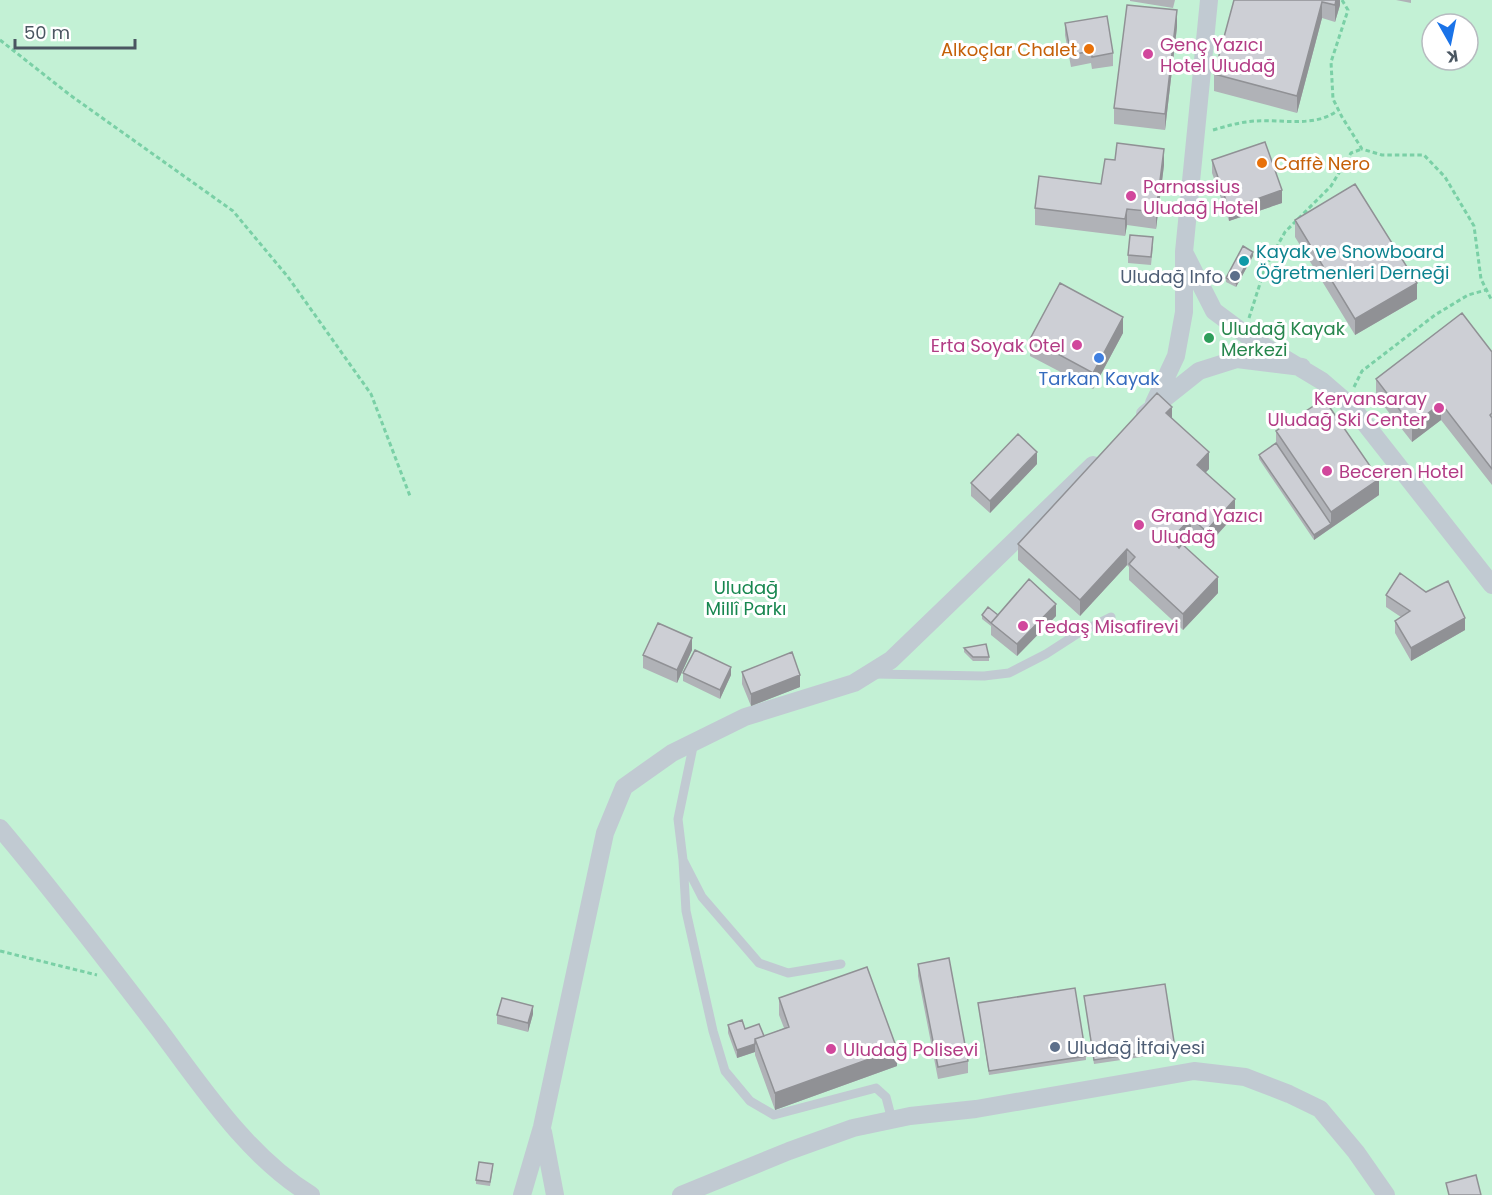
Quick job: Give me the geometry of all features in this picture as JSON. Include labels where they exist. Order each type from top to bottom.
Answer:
[{"type":"street","points":[[1154,405],[1176,356],[1184,312],[1184,252],[1209,0]]},
{"type":"street","points":[[1184,252],[1214,311],[1244,334],[1302,367],[1345,401],[1492,585]]},
{"type":"street","points":[[1130,428],[1154,405],[1199,371],[1236,359],[1302,367]]},
{"type":"street","points":[[522,1195],[542,1127],[604,833],[624,787],[672,753],[745,717],[854,683],[891,660],[1106,452]]},
{"type":"street","points":[[0,828],[54,892],[232,1126],[293,1184],[311,1195]]},
{"type":"street","points":[[681,1195],[853,1128],[892,1120],[1034,1100],[1194,1071],[1245,1077],[1320,1109],[1356,1152],[1386,1195]]},
{"type":"street","points":[[542,1127],[555,1195]]},
{"type":"lane","points":[[869,674],[984,676],[1009,673],[1111,617]]},
{"type":"lane","points":[[694,742],[678,819],[686,911],[713,1031],[725,1071],[750,1101],[774,1115],[876,1089],[886,1097],[892,1120]]},
{"type":"lane","points":[[683,861],[702,897],[759,963],[788,973],[841,964]]},
{"type":"path","points":[[1342,0],[1348,10],[1331,62],[1333,99],[1362,149]]},
{"type":"path","points":[[0,40],[69,95],[233,211],[288,277],[371,393],[410,496]]},
{"type":"path","points":[[1194,143],[1213,130],[1239,122],[1281,119],[1312,121],[1330,117],[1338,110]]},
{"type":"path","points":[[1244,334],[1266,268],[1285,232],[1331,186],[1351,153],[1362,149],[1382,155],[1424,155],[1445,177],[1474,226],[1481,279],[1492,301]]},
{"type":"path","points":[[1345,401],[1362,371],[1447,308],[1468,295],[1487,290]]},
{"type":"path","points":[[0,951],[122,981]]},
{"type":"green space","name":"Uludağ Millî Parkı","points":[[0,0],[1492,0],[1492,1195],[0,1195]]},
{"type":"building","points":[[1234,0],[1336,0],[1335,5],[1322,2],[1297,96],[1214,74]]},
{"type":"building","name":"Genç Yazıcı Hotel Uludağ","points":[[1127,5],[1177,10],[1165,114],[1114,108]]},
{"type":"building","name":"Alkoçlar Chalet","points":[[1107,16],[1113,53],[1092,57],[1091,51],[1071,55],[1065,23]]},
{"type":"building","points":[[1265,142],[1282,190],[1229,209],[1212,160]]},
{"type":"building","name":"Parnassius Uludağ Hotel","points":[[1117,143],[1164,149],[1156,212],[1127,209],[1125,219],[1035,208],[1039,176],[1101,184],[1105,159],[1115,160]]},
{"type":"building","points":[[1355,184],[1417,283],[1355,319],[1295,220]]},
{"type":"building","points":[[1130,235],[1153,237],[1151,257],[1128,255]]},
{"type":"building","points":[[1243,246],[1253,252],[1236,283],[1226,278]]},
{"type":"building","name":"Erta Soyak Otel","points":[[1060,283],[1123,317],[1093,373],[1030,339]]},
{"type":"building","name":"Kervansaray Uludağ Ski Center","points":[[1462,313],[1492,352],[1492,413],[1490,415],[1492,418],[1492,469],[1441,403],[1412,426],[1376,379]]},
{"type":"building","name":"Grand Yazıcı Uludağ","points":[[1157,393],[1172,407],[1166,413],[1209,452],[1197,465],[1235,499],[1206,531],[1191,518],[1171,539],[1179,548],[1182,544],[1218,577],[1183,614],[1129,564],[1135,557],[1127,549],[1080,600],[1018,544]]},
{"type":"building","name":"Beceren Hotel","points":[[1324,399],[1379,479],[1331,512],[1276,431]]},
{"type":"building","points":[[1018,434],[1037,452],[990,501],[971,483]]},
{"type":"building","points":[[1276,443],[1331,524],[1314,535],[1259,455]]},
{"type":"building","points":[[1400,573],[1426,592],[1448,581],[1465,618],[1411,648],[1395,621],[1410,611],[1386,595]]},
{"type":"building","name":"Tedaş Misafirevi","points":[[1029,579],[1056,604],[1017,644],[991,623]]},
{"type":"building","points":[[988,607],[998,615],[991,623],[982,615]]},
{"type":"building","points":[[658,623],[692,638],[677,670],[643,655]]},
{"type":"building","points":[[986,644],[989,657],[973,657],[964,648]]},
{"type":"building","points":[[695,650],[731,667],[720,690],[683,673]]},
{"type":"building","points":[[792,652],[800,675],[751,694],[742,672]]},
{"type":"building","points":[[949,958],[968,1061],[938,1067],[918,964]]},
{"type":"building","name":"Uludağ Polisevi","points":[[867,967],[897,1049],[775,1093],[755,1039],[789,1027],[779,998]]},
{"type":"building","points":[[1165,984],[1175,1048],[1094,1060],[1084,996]]},
{"type":"building","points":[[1075,988],[1086,1056],[989,1071],[978,1003]]},
{"type":"building","points":[[502,998],[533,1006],[528,1023],[497,1015]]},
{"type":"building","points":[[742,1020],[745,1029],[759,1024],[764,1036],[755,1039],[755,1044],[737,1050],[728,1025]]},
{"type":"building","points":[[479,1162],[493,1164],[490,1182],[476,1180]]},
{"type":"building","points":[[1476,1175],[1481,1195],[1449,1195],[1446,1183]]},
{"type":"place","name":"Alkoçlar Chalet","points":[[1089,49]]},
{"type":"place","name":"Genç Yazıcı Hotel Uludağ","points":[[1148,54]]},
{"type":"place","name":"Caffè Nero","points":[[1262,163]]},
{"type":"place","name":"Parnassius Uludağ Hotel","points":[[1131,196]]},
{"type":"place","name":"Kayak ve Snowboard Öğretmenleri Derneği","points":[[1244,261]]},
{"type":"place","name":"Uludağ Info","points":[[1235,276]]},
{"type":"place","name":"Uludağ Kayak Merkezi","points":[[1209,338]]},
{"type":"place","name":"Erta Soyak Otel","points":[[1077,345]]},
{"type":"place","name":"Tarkan Kayak","points":[[1099,358]]},
{"type":"place","name":"Kervansaray Uludağ Ski Center","points":[[1439,408]]},
{"type":"place","name":"Beceren Hotel","points":[[1327,471]]},
{"type":"place","name":"Grand Yazıcı Uludağ","points":[[1139,525]]},
{"type":"place","name":"Tedaş Misafirevi","points":[[1023,626]]},
{"type":"place","name":"Uludağ İtfaiyesi","points":[[1055,1047]]},
{"type":"place","name":"Uludağ Polisevi","points":[[831,1049]]}]
